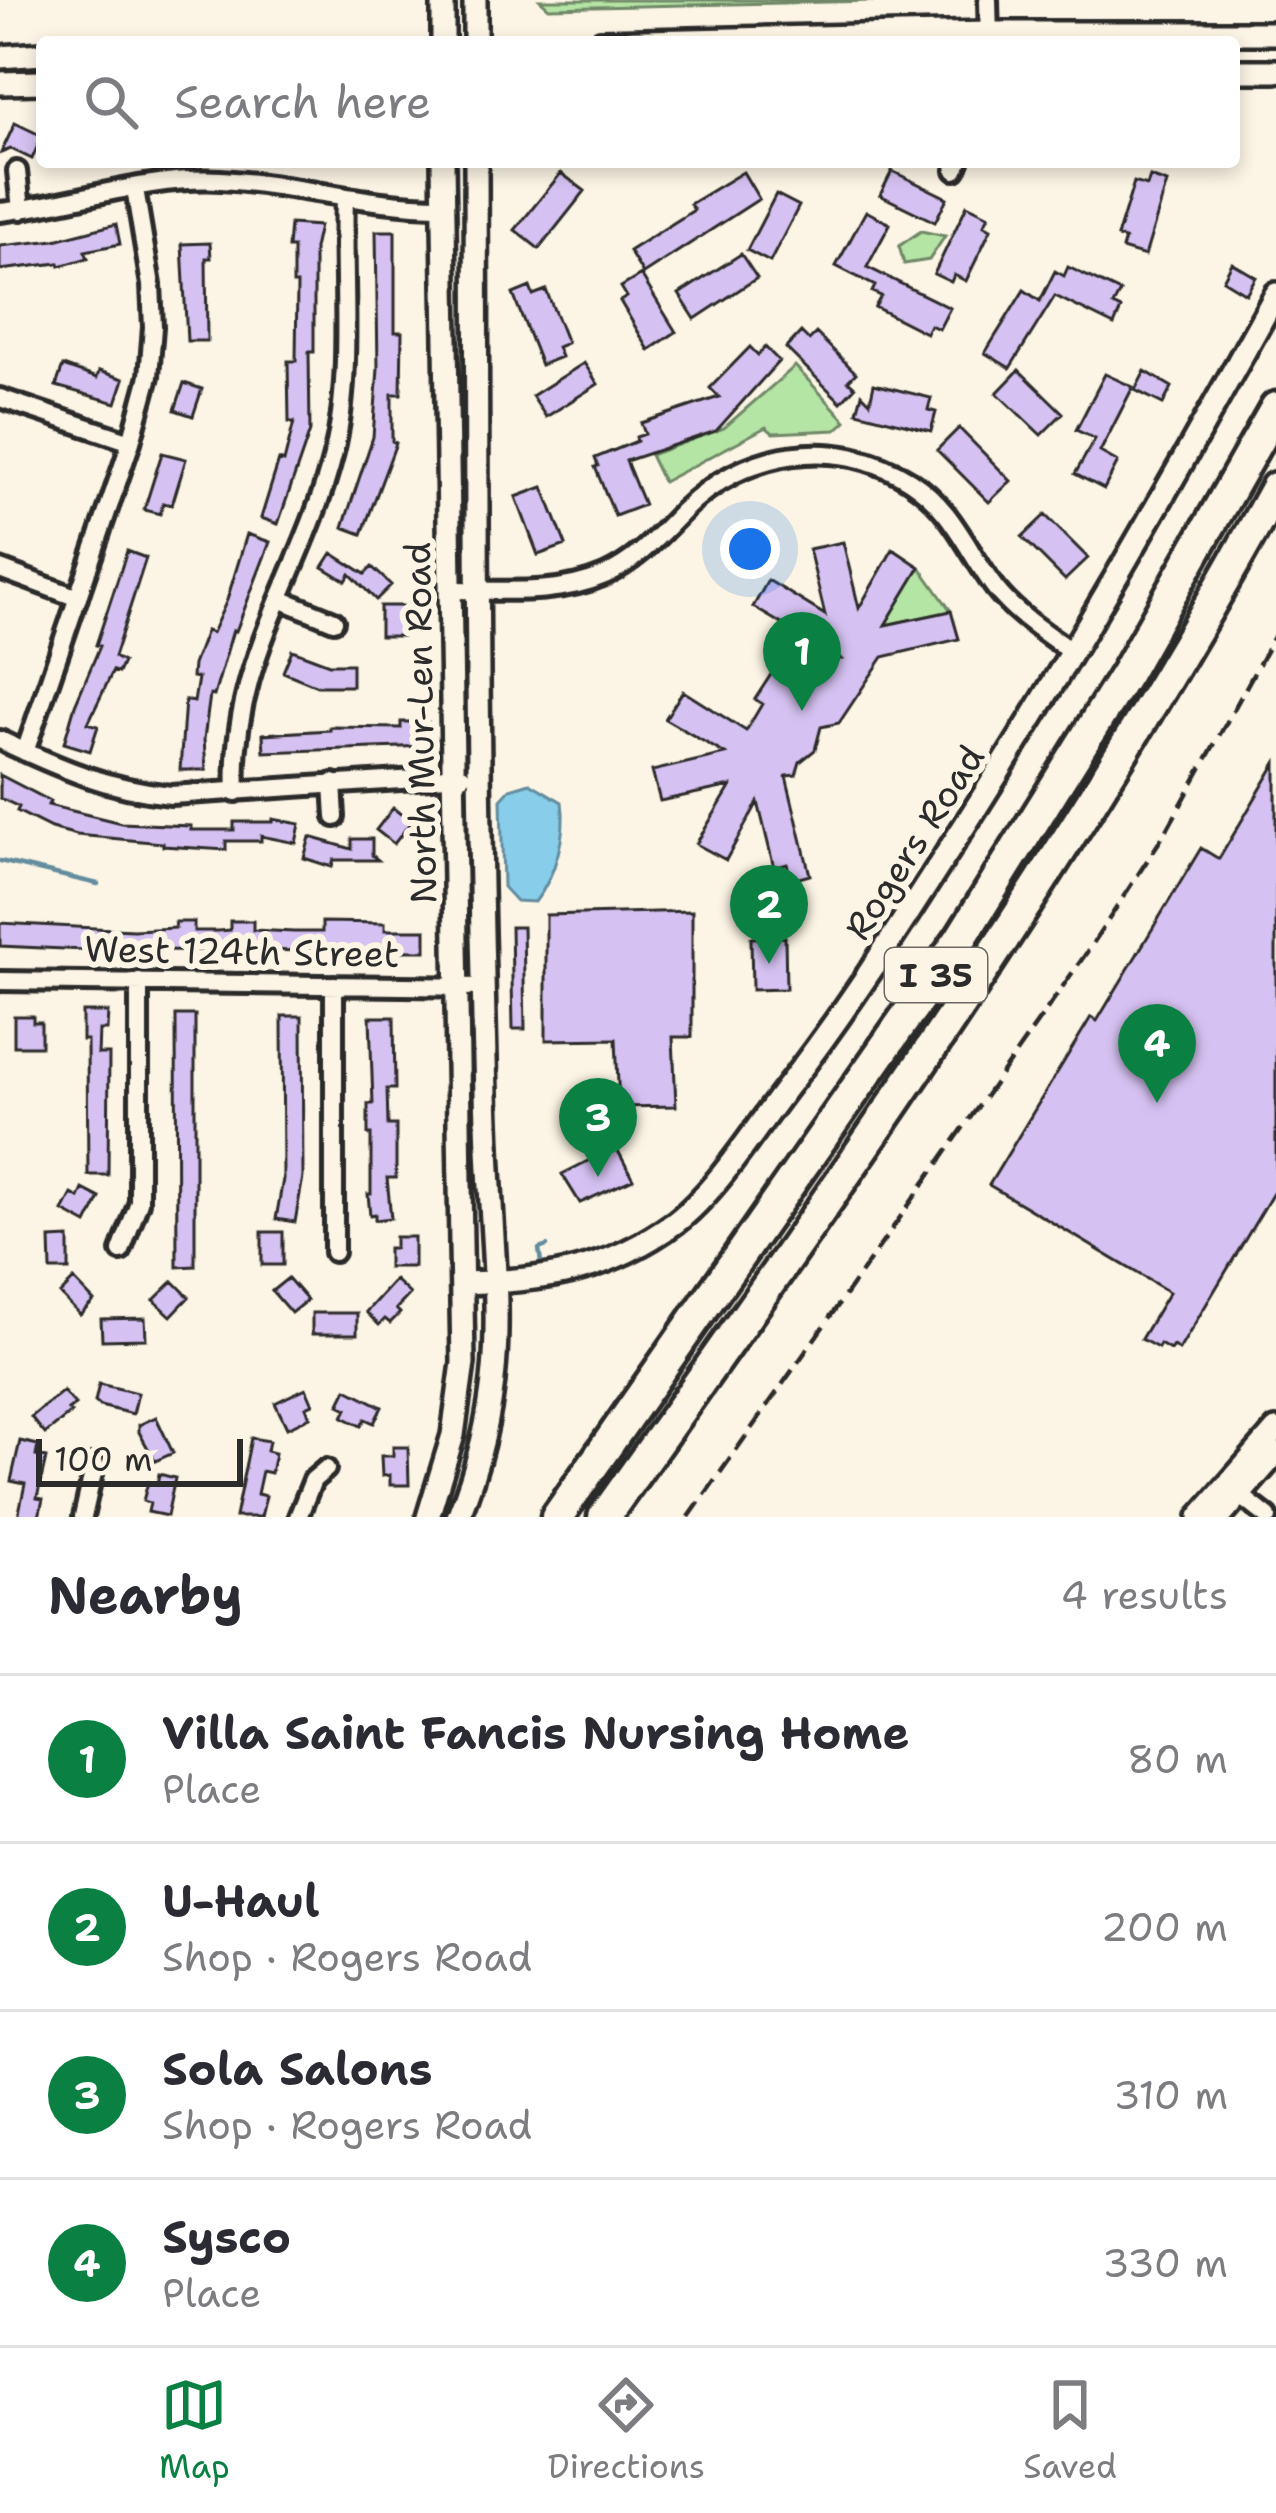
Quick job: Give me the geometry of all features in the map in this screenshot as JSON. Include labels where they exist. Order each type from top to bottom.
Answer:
[{"type":"highway","name":"I 35","points":[[557,1517],[961,938],[1138,654],[1276,408]]},
{"type":"highway","name":"I 35","points":[[604,1517],[828,1203],[992,962],[1171,675],[1276,488]]},
{"type":"main road","points":[[443,0],[443,36]]},
{"type":"main road","points":[[475,0],[476,36]]},
{"type":"main road","points":[[1104,36],[1276,33]]},
{"type":"main road","points":[[0,57],[36,54]]},
{"type":"main road","points":[[1240,71],[1276,71]]},
{"type":"main road","points":[[0,83],[36,82]]},
{"type":"main road","name":"North Mur-Len Road","points":[[428,1517],[460,1400],[463,1283],[443,168]]},
{"type":"main road","name":"North Mur-Len Road","points":[[458,1517],[488,1434],[498,1282],[491,1202],[478,776],[476,168]]},
{"type":"main road","name":"Rogers Road","points":[[463,1283],[562,1275],[597,1266],[643,1245],[698,1203],[830,1031],[1072,652],[1276,294]]},
{"type":"main road","points":[[1220,1517],[1276,1430]]},
{"type":"main road","points":[[1200,1517],[1276,1453]]},
{"type":"street","points":[[988,0],[989,36]]},
{"type":"street","points":[[17,171],[21,210]]},
{"type":"street","points":[[0,212],[179,181],[221,180],[443,206]]},
{"type":"street","points":[[25,752],[149,376],[152,285],[135,189]]},
{"type":"street","points":[[236,792],[235,741],[242,700],[334,451],[342,405],[345,196]]},
{"type":"street","points":[[0,398],[130,442]]},
{"type":"street","points":[[451,590],[563,588],[605,575],[652,544],[714,484],[759,462],[805,453],[853,457],[908,480],[949,515],[1015,610],[1072,652]]},
{"type":"street","points":[[0,569],[78,598]]},
{"type":"street","points":[[280,599],[334,621]]},
{"type":"street","points":[[0,740],[74,776],[125,790],[171,795],[478,776]]},
{"type":"street","points":[[333,783],[335,817]]},
{"type":"street","name":"West 124th Street","points":[[0,981],[483,987]]},
{"type":"street","points":[[121,1251],[139,1202],[140,982]]},
{"type":"street","points":[[334,986],[334,1252]]},
{"type":"street","points":[[83,1517],[95,1464]]},
{"type":"street","points":[[298,1517],[313,1480],[326,1469]]},
{"type":"street","points":[[1234,1490],[1268,1517]]},
{"type":"green space","points":[[540,0],[921,0],[549,8]]},
{"type":"green space","points":[[921,231],[945,236],[929,260],[904,264],[899,246]]},
{"type":"green space","points":[[795,366],[846,421],[836,430],[773,433],[766,427],[663,482],[650,455],[724,428]]},
{"type":"green space","points":[[920,567],[951,611],[885,625]]},
{"type":"water","points":[[530,783],[562,802],[563,814],[554,868],[535,902],[516,901],[503,887],[501,799],[510,789]]},
{"type":"building","points":[[15,123],[36,133],[32,159],[11,149],[1,153]]},
{"type":"building","points":[[892,171],[947,198],[935,222],[880,195]]},
{"type":"building","points":[[743,172],[759,199],[643,274],[629,251],[694,210],[690,204]]},
{"type":"building","points":[[561,173],[585,191],[539,249],[515,230]]},
{"type":"building","points":[[1150,177],[1167,183],[1145,256],[1122,249],[1125,239],[1117,237],[1134,182],[1147,186]]},
{"type":"building","points":[[776,194],[799,206],[770,262],[747,250]]},
{"type":"building","points":[[967,205],[989,216],[984,225],[991,229],[966,281],[954,275],[951,282],[934,274]]},
{"type":"building","points":[[866,211],[890,224],[867,267],[950,308],[939,329],[930,325],[926,333],[875,307],[881,296],[872,292],[875,286],[836,266]]},
{"type":"building","points":[[116,224],[120,244],[85,251],[88,258],[60,266],[0,270],[0,246],[55,240]]},
{"type":"building","points":[[290,224],[319,226],[314,249],[314,352],[309,352],[310,431],[278,524],[261,518],[294,422],[289,422],[288,361],[296,361],[297,284],[293,284],[293,248],[288,248]]},
{"type":"building","points":[[376,231],[395,231],[395,332],[402,332],[401,394],[392,394],[392,441],[396,443],[362,534],[343,527],[373,437],[378,368]]},
{"type":"building","points":[[210,243],[207,341],[187,341],[182,244]]},
{"type":"building","points":[[741,254],[757,278],[695,319],[679,294]]},
{"type":"building","points":[[1232,263],[1256,277],[1246,294],[1223,280]]},
{"type":"building","points":[[1068,267],[1120,292],[1113,305],[1121,309],[1114,325],[1055,296],[1010,368],[985,353],[1024,290],[1040,301],[1055,271],[1064,276]]},
{"type":"building","points":[[641,275],[676,332],[649,350],[620,301],[627,297],[621,287]]},
{"type":"building","points":[[530,287],[533,295],[546,290],[567,343],[557,347],[561,357],[541,365],[513,294]]},
{"type":"building","points":[[801,332],[809,340],[816,333],[856,373],[848,381],[855,387],[841,402],[786,348]]},
{"type":"building","points":[[750,347],[758,355],[765,347],[779,361],[716,431],[626,461],[644,505],[615,516],[595,458],[637,441],[636,437],[645,434],[641,423],[719,397],[710,388]]},
{"type":"building","points":[[584,363],[598,384],[546,417],[532,396]]},
{"type":"building","points":[[63,366],[97,378],[99,371],[124,379],[116,403],[56,386]]},
{"type":"building","points":[[1019,370],[1063,413],[1041,435],[997,393]]},
{"type":"building","points":[[1145,371],[1172,387],[1163,404],[1135,390]]},
{"type":"building","points":[[1105,374],[1133,387],[1100,452],[1118,462],[1104,489],[1075,474],[1095,439],[1076,430]]},
{"type":"building","points":[[184,383],[202,389],[193,416],[175,410]]},
{"type":"building","points":[[874,384],[931,398],[928,410],[936,412],[931,431],[857,412],[862,394],[870,402]]},
{"type":"building","points":[[959,428],[1011,481],[989,502],[937,450]]},
{"type":"building","points":[[162,453],[186,459],[172,505],[163,503],[160,514],[144,510]]},
{"type":"building","points":[[543,487],[566,545],[538,555],[516,497]]},
{"type":"building","points":[[1045,515],[1088,558],[1065,580],[1022,537]]},
{"type":"building","points":[[247,534],[270,542],[233,630],[214,696],[210,695],[204,739],[206,770],[180,770],[185,700],[194,702],[198,678],[192,677],[193,665],[206,631],[212,633],[227,600]]},
{"type":"building","points":[[843,542],[859,608],[893,549],[920,567],[885,625],[951,611],[959,639],[883,657],[839,723],[821,727],[815,750],[800,762],[796,775],[786,776],[810,875],[792,880],[787,864],[774,868],[758,802],[726,860],[696,844],[731,786],[660,801],[652,771],[725,754],[665,719],[683,691],[746,731],[762,704],[755,699],[783,656],[809,670],[808,661],[841,659],[753,607],[768,580],[825,615],[809,549]]},
{"type":"building","points":[[127,551],[146,558],[114,657],[123,662],[118,673],[113,671],[88,723],[98,726],[90,751],[64,743],[100,646],[96,645]]},
{"type":"building","points":[[332,553],[365,574],[372,567],[391,585],[376,600],[350,574],[346,581],[323,567]]},
{"type":"building","points":[[380,606],[402,606],[402,636],[380,636]]},
{"type":"building","points":[[292,650],[329,664],[352,664],[352,686],[317,686],[283,672]]},
{"type":"building","points":[[401,722],[428,722],[428,746],[264,752],[263,734],[330,727],[401,728]]},
{"type":"building","points":[[1276,763],[1276,1188],[1179,1350],[1160,1344],[1158,1348],[1141,1339],[1169,1292],[989,1185],[1091,1017],[1097,1021],[1201,848],[1219,859]]},
{"type":"building","points":[[0,775],[50,801],[48,805],[121,823],[191,826],[191,830],[234,830],[234,822],[273,819],[300,824],[296,843],[261,836],[261,841],[226,841],[226,850],[77,835],[51,828],[0,798]]},
{"type":"building","points":[[393,808],[411,822],[394,844],[376,830]]},
{"type":"building","points":[[310,837],[352,849],[352,839],[372,839],[372,855],[378,860],[334,860],[332,867],[304,858]]},
{"type":"building","points":[[692,911],[692,1037],[673,1037],[676,1106],[619,1107],[616,1039],[546,1040],[546,915]]},
{"type":"building","points":[[230,921],[253,921],[253,930],[294,932],[322,932],[322,922],[385,923],[385,930],[426,930],[426,951],[0,946],[0,923],[133,930],[194,922],[194,931],[218,931],[230,930]]},
{"type":"building","points":[[511,927],[523,927],[525,1029],[513,1029]]},
{"type":"building","points":[[785,937],[786,989],[752,990],[751,938]]},
{"type":"building","points":[[82,1012],[108,1012],[107,1030],[99,1030],[98,1054],[109,1054],[108,1175],[88,1175],[87,1040],[82,1040]]},
{"type":"building","points":[[176,1015],[195,1015],[195,1266],[177,1267]]},
{"type":"building","points":[[14,1016],[33,1016],[33,1022],[41,1022],[41,1046],[14,1046]]},
{"type":"building","points":[[282,1016],[302,1016],[303,1177],[295,1222],[276,1219],[283,1179]]},
{"type":"building","points":[[370,1017],[394,1017],[395,1089],[387,1089],[388,1125],[396,1125],[396,1178],[387,1178],[391,1218],[375,1220],[368,1194],[368,1104],[373,1104]]},
{"type":"building","points":[[616,1147],[633,1179],[580,1203],[562,1174]]},
{"type":"building","points":[[83,1189],[100,1198],[87,1224],[63,1211],[72,1194],[79,1198]]},
{"type":"building","points":[[262,1232],[283,1232],[283,1265],[262,1265]]},
{"type":"building","points":[[395,1237],[414,1237],[414,1267],[388,1267],[388,1248],[395,1248]]},
{"type":"building","points":[[69,1238],[69,1270],[51,1270],[50,1239]]},
{"type":"building","points":[[288,1278],[307,1300],[291,1313],[272,1291]]},
{"type":"building","points":[[74,1280],[94,1301],[80,1315],[60,1294]]},
{"type":"building","points":[[395,1280],[410,1294],[390,1323],[385,1319],[379,1325],[366,1312]]},
{"type":"building","points":[[173,1281],[189,1297],[171,1316],[154,1300]]},
{"type":"building","points":[[312,1313],[357,1313],[357,1334],[312,1334]]},
{"type":"building","points":[[145,1318],[146,1339],[102,1340],[101,1319]]},
{"type":"building","points":[[99,1384],[138,1393],[133,1414],[95,1402]]},
{"type":"building","points":[[306,1388],[313,1404],[306,1407],[310,1417],[287,1428],[275,1403]]},
{"type":"building","points":[[347,1389],[382,1407],[374,1423],[365,1419],[361,1426],[343,1417],[347,1409],[339,1405]]},
{"type":"building","points":[[63,1391],[75,1405],[45,1434],[31,1417]]},
{"type":"building","points":[[156,1417],[173,1453],[155,1461],[139,1425]]},
{"type":"building","points":[[251,1438],[269,1441],[267,1451],[275,1453],[271,1473],[262,1471],[257,1494],[266,1496],[261,1517],[235,1517]]},
{"type":"building","points":[[20,1441],[38,1445],[36,1456],[46,1458],[37,1498],[43,1499],[39,1517],[18,1517],[25,1484],[11,1481]]},
{"type":"building","points":[[393,1447],[408,1447],[409,1485],[390,1485],[390,1475],[382,1476],[381,1456],[393,1456]]},
{"type":"building","points":[[159,1474],[175,1478],[167,1516],[148,1512],[150,1503],[143,1501],[148,1482],[157,1484]]},
{"type":"waterway","points":[[0,861],[98,884]]},
{"type":"waterway","points":[[541,1263],[539,1249],[547,1246]]},
{"type":"railway","points":[[689,1517],[1092,945],[1167,830],[1276,633]]},
{"type":"place","name":"Villa Saint Fancis Nursing Home","points":[[802,711]]},
{"type":"place","name":"U-Haul","points":[[769,964]]},
{"type":"place","name":"Sysco","points":[[1157,1103]]},
{"type":"place","name":"Sola Salons","points":[[598,1177]]}]
